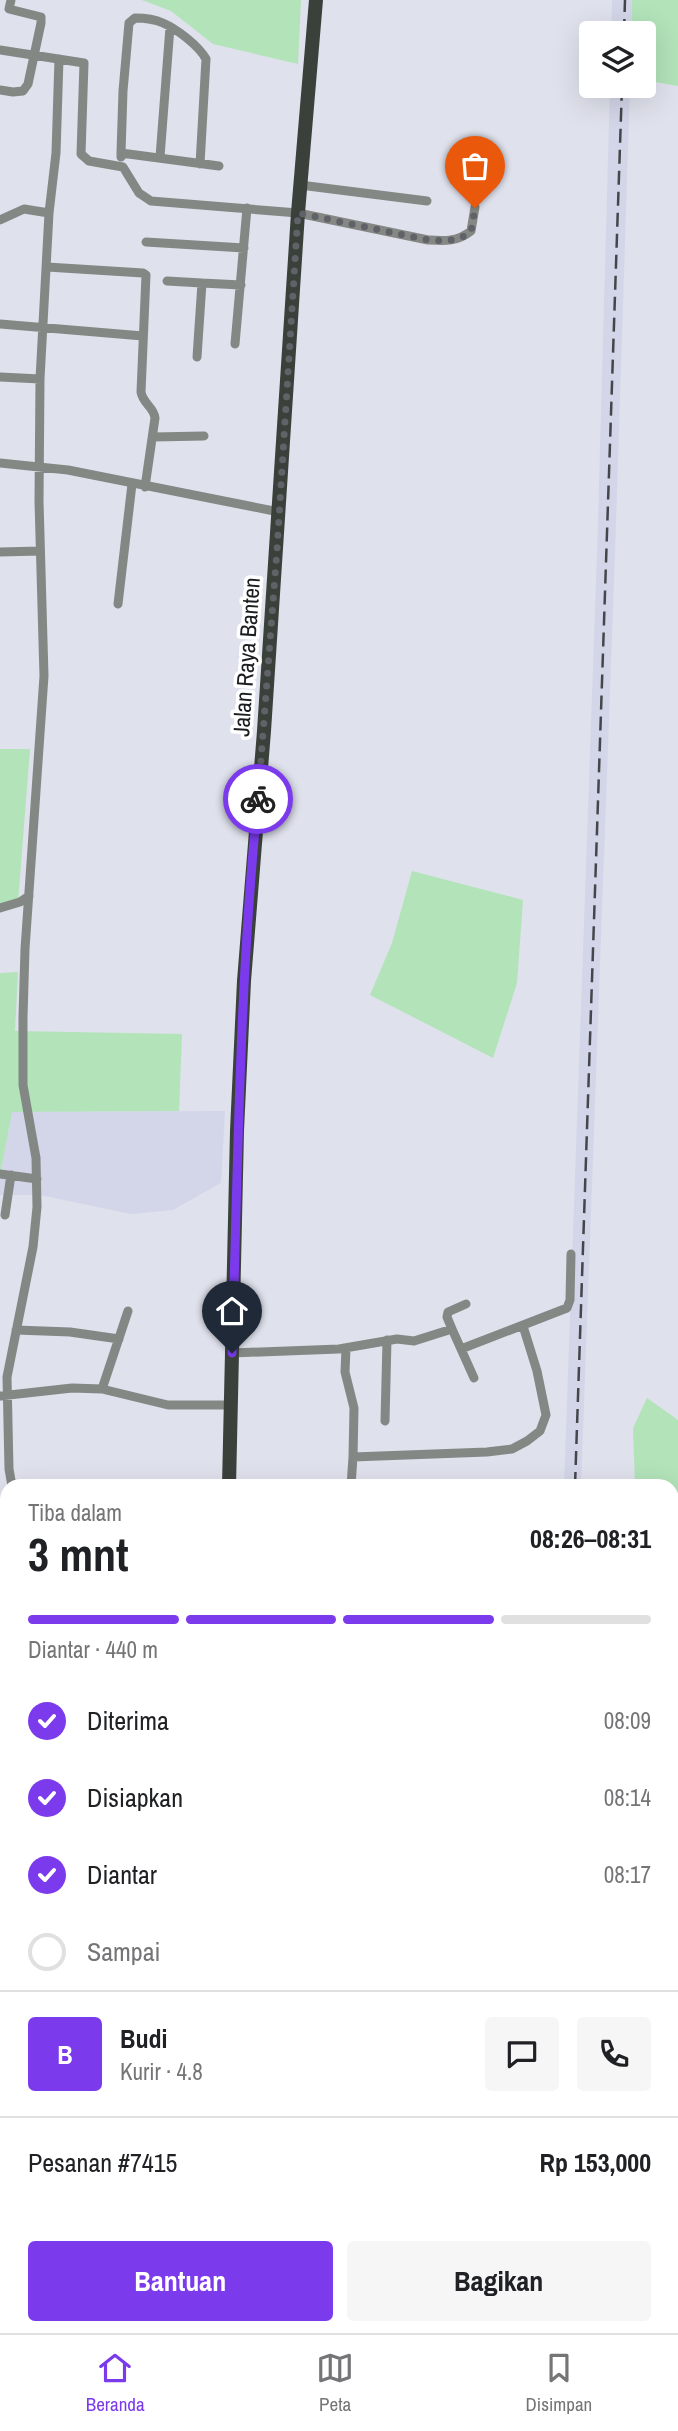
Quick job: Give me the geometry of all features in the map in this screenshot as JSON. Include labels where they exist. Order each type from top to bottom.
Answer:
[{"type":"main road","name":"Jalan Raya Banten","points":[[229,1479],[237,1131],[244,981],[264,731],[300,185],[316,0]]},
{"type":"street","points":[[0,90],[23,91],[31,76],[41,17],[7,5]]},
{"type":"street","points":[[121,166],[123,91],[129,23],[135,18],[161,22],[170,27],[202,52],[206,60],[200,164]]},
{"type":"street","points":[[160,157],[170,27]]},
{"type":"street","points":[[0,50],[82,62],[85,65],[82,156],[126,169],[139,193],[151,201],[298,213],[428,240],[447,241],[462,238],[471,232],[475,208]]},
{"type":"street","points":[[11,1479],[4,1396],[33,1247],[37,1178],[23,1085],[23,1003],[44,676],[40,551],[40,379],[49,213],[56,153],[58,60]]},
{"type":"street","points":[[121,153],[219,166]]},
{"type":"street","points":[[300,185],[427,201]]},
{"type":"street","points":[[235,344],[247,208]]},
{"type":"street","points":[[0,220],[24,209],[49,213]]},
{"type":"street","points":[[146,242],[244,248]]},
{"type":"street","points":[[47,267],[145,273],[141,392],[142,399],[154,411],[145,487]]},
{"type":"street","points":[[167,281],[241,285]]},
{"type":"street","points":[[197,357],[201,283]]},
{"type":"street","points":[[0,324],[143,336]]},
{"type":"street","points":[[0,377],[40,379]]},
{"type":"street","points":[[153,437],[204,436]]},
{"type":"street","points":[[0,463],[40,467],[279,512]]},
{"type":"street","points":[[118,604],[132,484]]},
{"type":"street","points":[[0,552],[40,551]]},
{"type":"street","points":[[0,908],[20,902],[29,896]]},
{"type":"street","points":[[0,1174],[37,1178]]},
{"type":"street","points":[[5,1215],[11,1175]]},
{"type":"street","points":[[461,1349],[567,1308],[570,1300],[570,1254]]},
{"type":"street","points":[[466,1304],[448,1312],[447,1317],[474,1378]]},
{"type":"street","points":[[102,1390],[128,1311]]},
{"type":"street","points":[[353,1457],[512,1449],[540,1431],[546,1415],[537,1371],[523,1326]]},
{"type":"street","points":[[232,1353],[346,1348],[387,1340],[414,1341],[452,1329]]},
{"type":"street","points":[[16,1330],[70,1332],[119,1339]]},
{"type":"street","points":[[385,1422],[387,1340]]},
{"type":"street","points":[[346,1348],[345,1372],[354,1408],[351,1479]]},
{"type":"street","points":[[4,1396],[49,1389],[102,1390],[167,1405],[230,1405]]},
{"type":"shaded area","points":[[612,0],[632,0],[631,21],[611,21]]},
{"type":"shaded area","points":[[610,98],[630,98],[581,1479],[564,1479],[597,555]]},
{"type":"shaded area","points":[[225,1111],[221,1183],[173,1210],[131,1214],[40,1195],[0,1195],[0,1175],[12,1112]]},
{"type":"green space","points":[[142,0],[301,0],[298,64],[213,44],[171,11]]},
{"type":"green space","points":[[632,0],[678,0],[678,86],[656,82],[656,21],[631,21]]},
{"type":"green space","points":[[0,749],[30,749],[18,903],[0,912]]},
{"type":"green space","points":[[412,871],[523,900],[517,983],[493,1058],[370,995],[392,943]]},
{"type":"green space","points":[[18,972],[15,1031],[182,1034],[179,1111],[12,1112],[0,1175],[0,973]]},
{"type":"green space","points":[[647,1398],[678,1420],[678,1479],[635,1479],[633,1428]]},
{"type":"railway","points":[[624,21],[625,0]]},
{"type":"railway","points":[[575,1479],[622,98]]},
{"type":"way so far","points":[[258,799],[298,213],[428,240],[447,241],[462,238],[471,232],[475,208]]},
{"type":"route","points":[[232,1353],[237,1131],[244,981],[258,799]]}]
